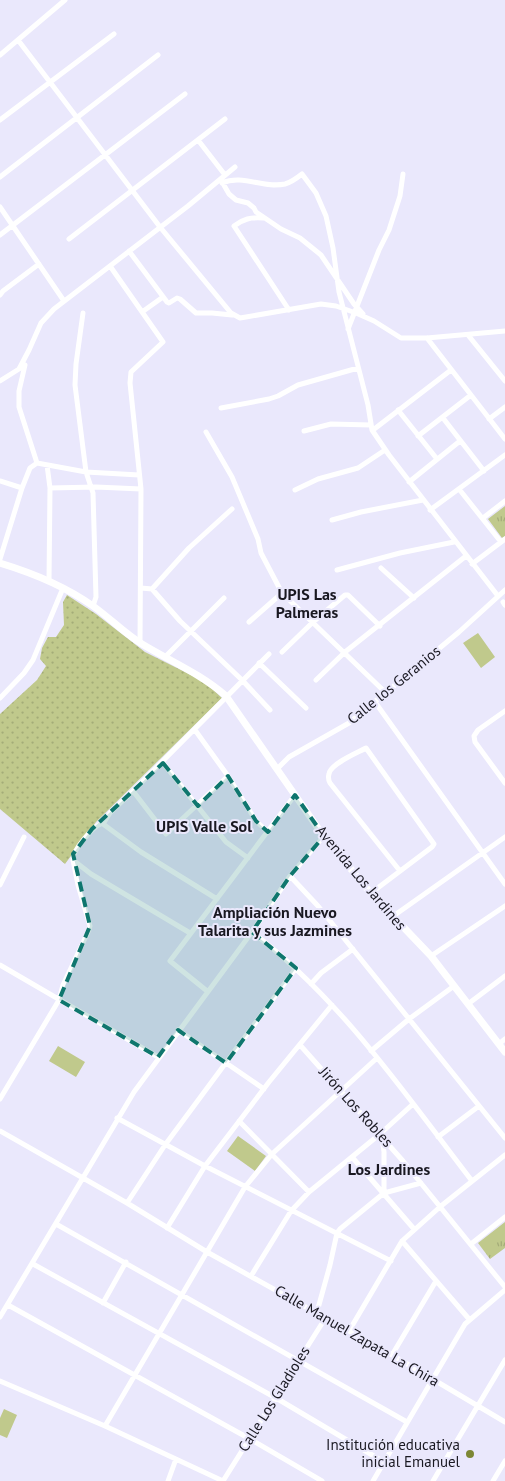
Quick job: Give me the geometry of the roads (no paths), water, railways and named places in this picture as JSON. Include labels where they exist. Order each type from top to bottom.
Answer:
[{"type":"street","points":[[0,55],[66,0]]},
{"type":"street","points":[[0,120],[114,34]]},
{"type":"street","points":[[18,40],[160,227],[235,316]]},
{"type":"street","points":[[0,178],[158,55]]},
{"type":"street","points":[[0,235],[185,94]]},
{"type":"street","points":[[69,239],[224,119]]},
{"type":"street","points":[[198,140],[229,194],[236,200],[248,203],[256,212],[310,245],[327,262],[357,311]]},
{"type":"street","points":[[37,463],[18,401],[23,369],[41,322],[64,301],[236,167]]},
{"type":"street","points":[[222,179],[285,184],[302,174],[316,193],[326,216],[333,248],[336,278],[372,428],[385,450],[454,542],[498,596]]},
{"type":"street","points":[[348,329],[357,311],[379,250],[392,224],[400,196],[403,174]]},
{"type":"street","points":[[0,207],[64,301]]},
{"type":"street","points":[[265,218],[250,218],[234,226],[289,310]]},
{"type":"street","points":[[128,251],[169,303],[177,298],[180,299],[196,313],[218,313],[246,317],[321,304],[357,311],[401,338],[427,338],[505,331]]},
{"type":"street","points":[[0,295],[39,264]]},
{"type":"street","points":[[110,266],[163,342],[131,372],[130,399],[141,490],[140,643]]},
{"type":"street","points":[[142,312],[163,297]]},
{"type":"street","points":[[83,313],[75,379],[86,472],[91,488],[96,597],[93,606]]},
{"type":"street","points":[[468,335],[505,381]]},
{"type":"street","points":[[427,338],[505,439]]},
{"type":"street","points":[[0,381],[19,369],[30,350]]},
{"type":"street","points":[[221,408],[269,399],[298,385],[358,368]]},
{"type":"street","points":[[304,432],[331,424],[372,428],[451,370]]},
{"type":"street","points":[[500,374],[505,370]]},
{"type":"street","points":[[418,436],[472,395]]},
{"type":"street","points":[[490,418],[505,407]]},
{"type":"street","points":[[398,410],[437,459]]},
{"type":"street","points":[[443,418],[484,471]]},
{"type":"street","points":[[206,432],[232,477],[258,539],[261,553],[282,594],[346,652],[386,693]]},
{"type":"street","points":[[409,482],[460,441]]},
{"type":"street","points":[[295,490],[318,478],[358,468],[385,450]]},
{"type":"street","points":[[430,510],[505,455]]},
{"type":"street","points":[[0,559],[22,488],[30,468],[37,463],[86,472],[139,475]]},
{"type":"street","points":[[48,465],[50,488],[49,581]]},
{"type":"street","points":[[0,481],[22,488]]},
{"type":"street","points":[[50,488],[141,490]]},
{"type":"street","points":[[459,489],[503,541],[472,564]]},
{"type":"street","points":[[332,520],[361,512],[423,500]]},
{"type":"street","points":[[483,518],[505,501]]},
{"type":"street","points":[[152,589],[181,556],[232,509]]},
{"type":"street","points":[[337,570],[400,553],[454,542]]},
{"type":"street","points":[[316,680],[346,652],[466,556]]},
{"type":"street","name":"Avenida Los Jardines","points":[[0,563],[63,588],[93,606],[140,643],[206,680],[226,696],[324,836],[392,917],[431,956],[468,1004],[502,1042],[505,1052]]},
{"type":"street","points":[[381,568],[414,598]]},
{"type":"street","points":[[0,698],[24,674],[33,660],[63,588]]},
{"type":"street","points":[[141,588],[152,589],[270,710]]},
{"type":"street","name":"Calle los Geranios","points":[[277,769],[290,757],[349,722],[375,702],[459,632],[505,590]]},
{"type":"street","points":[[248,622],[282,594]]},
{"type":"street","points":[[282,652],[345,595],[348,595],[380,626]]},
{"type":"street","points":[[165,657],[224,598]]},
{"type":"street","points":[[0,1098],[59,1000],[63,985],[90,926],[78,885],[73,854],[92,830],[98,824],[104,823],[110,813],[163,763],[226,696],[269,654]]},
{"type":"street","points":[[259,663],[306,708]]},
{"type":"street","points":[[375,702],[505,884]]},
{"type":"street","points":[[505,711],[478,730],[474,736],[474,740],[505,783]]},
{"type":"street","points":[[195,730],[228,776],[256,821],[268,832]]},
{"type":"street","points":[[371,893],[400,871],[434,844],[366,748],[340,762],[330,770],[328,775],[330,783],[400,871]]},
{"type":"street","points":[[163,763],[226,842],[248,858]]},
{"type":"street","points":[[133,791],[166,834],[228,776]]},
{"type":"street","points":[[207,992],[170,961],[295,796]]},
{"type":"street","points":[[104,823],[141,852],[217,899]]},
{"type":"street","points":[[0,1317],[117,1118],[158,1057],[252,932],[290,876],[324,836]]},
{"type":"street","points":[[0,885],[24,837]]},
{"type":"street","points":[[392,917],[505,837]]},
{"type":"street","points":[[73,860],[90,874],[190,933]]},
{"type":"street","points":[[290,876],[318,906],[505,1138]]},
{"type":"street","points":[[431,956],[505,906]]},
{"type":"street","points":[[252,932],[279,952],[348,1021],[472,1181]]},
{"type":"street","points":[[311,984],[321,973],[353,949]]},
{"type":"street","points":[[0,964],[158,1057]]},
{"type":"street","points":[[127,1204],[165,1145],[296,968]]},
{"type":"street","points":[[468,1004],[505,976]]},
{"type":"street","points":[[371,1051],[409,1019],[454,986]]},
{"type":"street","points":[[167,1228],[205,1166],[332,1005]]},
{"type":"street","points":[[178,1030],[264,1089]]},
{"type":"street","name":"Jirón Los Robles","points":[[300,1045],[381,1135],[441,1206],[505,1288]]},
{"type":"street","points":[[105,1426],[245,1188],[272,1154],[377,1058]]},
{"type":"street","points":[[251,1276],[291,1211],[309,1192],[352,1156],[381,1135],[413,1104]]},
{"type":"street","points":[[438,1137],[479,1106]]},
{"type":"street","points":[[117,1118],[245,1188],[391,1260]]},
{"type":"street","points":[[239,1121],[309,1192]]},
{"type":"street","name":"Calle Manuel Zapata La Chira","points":[[0,1131],[208,1252],[392,1355],[505,1422]]},
{"type":"street","points":[[381,1135],[384,1152],[384,1193]]},
{"type":"street","points":[[349,1331],[402,1241],[441,1206],[505,1155]]},
{"type":"street","points":[[352,1156],[414,1229]]},
{"type":"street","points":[[317,1312],[337,1233],[384,1193],[421,1183]]},
{"type":"street","points":[[471,1244],[505,1217]]},
{"type":"street","points":[[56,1224],[407,1422]]},
{"type":"street","points":[[402,1241],[469,1320]]},
{"type":"street","points":[[103,1302],[126,1262]]},
{"type":"street","points":[[32,1264],[276,1398],[384,1462]]},
{"type":"street","points":[[392,1355],[436,1281]]},
{"type":"street","points":[[382,1481],[374,1479],[432,1379],[469,1320],[505,1288]]},
{"type":"street","points":[[8,1305],[322,1481]]},
{"type":"street","name":"Calle Los Gladioles","points":[[223,1481],[326,1317]]},
{"type":"street","points":[[433,1481],[505,1360]]},
{"type":"street","points":[[0,1381],[105,1426],[223,1481]]},
{"type":"street","points":[[168,1481],[176,1459]]},
{"type":"street","points":[[493,1481],[505,1461]]},
{"type":"place","name":"Institución educativa inicial Emanuel","points":[[470,1454]]},
{"type":"district","name":"UPIS Las Palmeras","points":[[307,603]]},
{"type":"district","name":"UPIS Valle Sol","points":[[204,826]]},
{"type":"district","name":"Ampliación Nuevo Talarita y sus Jazmines","points":[[275,921]]},
{"type":"district","name":"Los Jardines","points":[[389,1169]]}]
